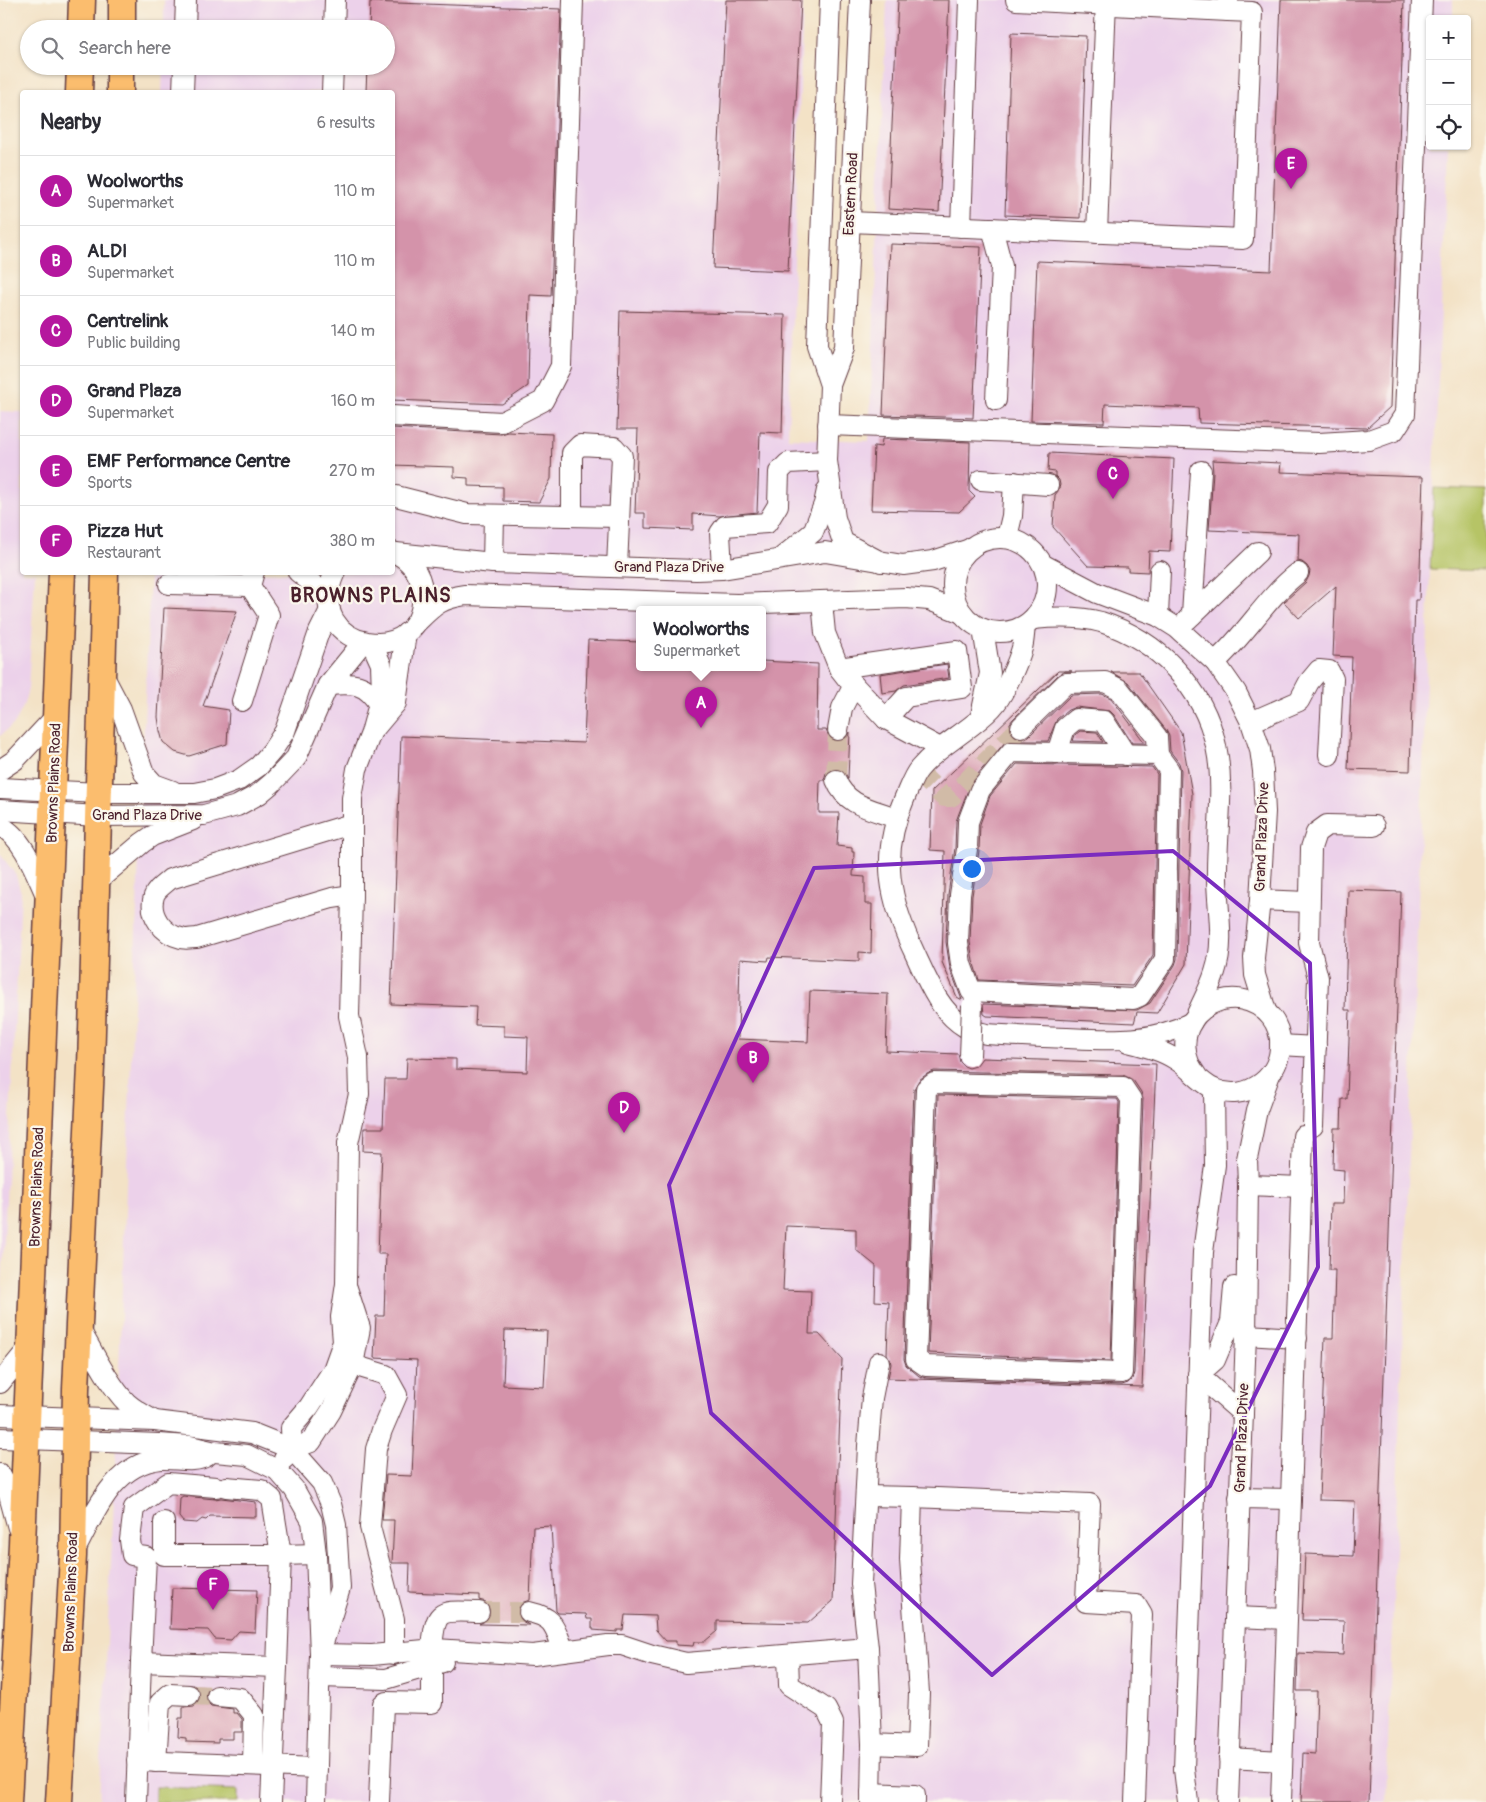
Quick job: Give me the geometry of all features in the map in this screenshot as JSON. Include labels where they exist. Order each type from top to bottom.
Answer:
[{"type":"main road","points":[[81,20],[82,0]]},
{"type":"main road","points":[[122,0],[122,20]]},
{"type":"main road","points":[[79,90],[80,75]]},
{"type":"main road","points":[[120,75],[120,90]]},
{"type":"main road","name":"Browns Plains Road","points":[[8,1802],[22,1544],[62,575]]},
{"type":"main road","name":"Browns Plains Road","points":[[60,1802],[73,1556],[79,1328],[91,1066],[105,575]]},
{"type":"street","points":[[185,20],[186,0]]},
{"type":"street","points":[[334,20],[335,0]]},
{"type":"street","points":[[395,416],[502,422],[543,401],[561,366],[573,0]]},
{"type":"street","name":"Eastern Road","points":[[830,0],[816,346],[830,385]]},
{"type":"street","name":"Eastern Road","points":[[780,559],[813,532],[824,504],[828,471],[830,385],[844,348],[860,0]]},
{"type":"street","points":[[961,227],[969,0]]},
{"type":"street","points":[[850,222],[1243,239],[1252,12],[1228,5],[1016,0]]},
{"type":"street","points":[[828,425],[1319,443],[1369,440],[1394,431],[1405,414],[1422,0]]},
{"type":"street","points":[[1097,233],[1106,2]]},
{"type":"street","points":[[183,90],[184,75]]},
{"type":"street","points":[[332,90],[333,75]]},
{"type":"street","points":[[992,228],[1002,266],[996,400]]},
{"type":"street","points":[[572,516],[572,453],[580,445],[614,447],[622,456],[617,567]]},
{"type":"street","points":[[722,569],[720,533],[724,526],[767,523],[778,505],[779,472],[788,463],[828,471]]},
{"type":"street","name":"Eastern Road","points":[[828,471],[834,518],[843,542],[881,562]]},
{"type":"street","points":[[1185,622],[1201,472]]},
{"type":"street","points":[[981,480],[1048,485]]},
{"type":"street","points":[[1006,537],[1012,516],[1014,482]]},
{"type":"street","points":[[395,496],[467,514],[619,517]]},
{"type":"street","points":[[492,563],[494,515]]},
{"type":"street","points":[[1122,1040],[1174,1058],[1205,1084],[1214,1089],[1229,1093],[1244,1092],[1258,1086],[1269,1077],[1276,1067],[1280,1045],[1279,1032],[1274,1021],[1266,1011],[1253,1002],[1238,998],[1223,999],[1209,1004],[1194,1018],[1178,1029],[1122,1040],[986,1034],[966,1028],[946,1010],[930,987],[911,947],[894,900],[889,861],[896,818],[917,771],[940,748],[972,725],[996,704],[1022,648],[1029,622],[1042,608],[1047,594],[1047,579],[1044,565],[1034,551],[1022,542],[1006,537],[992,537],[979,542],[967,550],[956,567],[954,574],[953,588],[956,601],[962,613],[972,623],[983,629],[997,632],[1011,631],[1029,622],[1052,617],[1081,618],[1101,622],[1133,636],[1162,655],[1183,677],[1204,710],[1216,746],[1220,780],[1217,871],[1221,922],[1216,971],[1194,1018],[1187,1035],[1186,1050],[1189,1064],[1197,1076]]},
{"type":"street","name":"Grand Plaza Drive","points":[[395,553],[492,563],[722,569],[825,552],[903,565],[933,561],[967,550]]},
{"type":"street","points":[[1185,622],[1258,552]]},
{"type":"street","points":[[371,733],[396,703],[410,629],[420,612],[423,599],[422,585],[417,572],[408,561],[395,554]]},
{"type":"street","name":"Grand Plaza Drive","points":[[1044,565],[1097,593],[1158,616],[1185,622],[1236,692],[1251,722],[1260,749],[1263,771],[1265,812],[1260,900],[1254,958],[1255,975],[1266,1011]]},
{"type":"street","points":[[1158,616],[1160,571]]},
{"type":"street","points":[[1215,662],[1230,649],[1276,594],[1298,573]]},
{"type":"street","points":[[301,575],[329,603],[335,621],[343,630],[352,638],[368,643],[384,643],[396,640],[437,603],[449,597],[465,595],[737,604],[919,599],[940,604],[962,613]]},
{"type":"street","name":"Grand Plaza Drive","points":[[99,804],[215,789],[239,780],[258,766],[272,751],[284,731],[329,603],[330,582],[334,575]]},
{"type":"street","points":[[170,584],[252,579],[269,615],[242,701]]},
{"type":"street","points":[[822,602],[825,633],[839,668],[886,719],[940,748]]},
{"type":"street","points":[[981,717],[990,673],[983,629]]},
{"type":"street","points":[[292,1449],[291,1428],[309,1407],[333,1370],[342,1342],[341,1317],[346,1284],[348,1143],[359,1094],[358,1056],[349,1016],[352,895],[350,824],[357,769],[371,733],[382,693],[381,664],[368,643]]},
{"type":"street","name":"Grand Plaza Drive","points":[[53,802],[99,804],[204,815],[237,806],[259,794],[285,771],[296,758],[328,685],[368,643]]},
{"type":"street","points":[[839,668],[957,651],[962,688],[906,697],[886,719]]},
{"type":"street","points":[[1251,722],[1299,701],[1309,682],[1319,670],[1329,670],[1333,679],[1329,755]]},
{"type":"street","points":[[102,673],[121,709],[144,773],[154,784],[176,793]]},
{"type":"street","points":[[972,998],[1133,999],[1140,996],[1165,959],[1169,770],[1158,756],[1157,738],[1119,689],[1105,682],[1066,683],[1021,727]]},
{"type":"street","points":[[328,685],[347,684],[365,688],[372,694],[379,705]]},
{"type":"street","points":[[838,730],[842,708],[854,685]]},
{"type":"street","points":[[0,770],[15,760],[57,716]]},
{"type":"street","points":[[1057,753],[1065,728],[1076,719],[1104,721],[1126,755]]},
{"type":"street","points":[[970,1084],[972,998],[961,964],[958,943],[960,895],[967,849],[968,822],[980,790],[1011,752],[1158,756]]},
{"type":"street","points":[[836,780],[840,790],[852,803],[896,818]]},
{"type":"street","points":[[0,788],[53,802]]},
{"type":"street","points":[[0,810],[53,802]]},
{"type":"street","points":[[96,882],[152,836],[204,815]]},
{"type":"street","points":[[350,824],[170,879],[154,896],[153,909],[158,924],[168,932],[182,939],[197,938],[332,898],[352,895]]},
{"type":"street","points":[[1281,1802],[1301,1186],[1316,1047],[1318,978],[1309,943],[1311,848],[1316,833],[1327,825],[1374,826]]},
{"type":"street","points":[[0,826],[14,835],[21,844],[49,901]]},
{"type":"street","points":[[1260,900],[1309,902]]},
{"type":"street","points":[[1280,1045],[1316,1047]]},
{"type":"street","name":"Grand Plaza Drive","points":[[1228,1802],[1246,1335],[1247,1159],[1258,1110],[1269,1077]]},
{"type":"street","points":[[934,1083],[970,1084],[1123,1088],[1130,1099],[1122,1373],[926,1366],[916,1359],[926,1089],[934,1083]]},
{"type":"street","points":[[1188,1802],[1184,1769],[1198,1375],[1203,1252],[1215,1165],[1214,1089]]},
{"type":"street","points":[[1248,1185],[1301,1186]]},
{"type":"street","points":[[1198,1375],[1215,1360],[1232,1322],[1236,1262],[1247,1246]]},
{"type":"street","points":[[277,1470],[292,1449],[311,1442],[331,1411],[353,1365],[360,1328],[346,1284]]},
{"type":"street","points":[[79,1328],[114,1386],[126,1402],[155,1421]]},
{"type":"street","points":[[1246,1335],[1297,1338]]},
{"type":"street","points":[[0,1383],[30,1345]]},
{"type":"street","points":[[879,1362],[872,1398],[861,1584],[868,1648],[872,1744],[871,1797],[915,1795],[915,1802]]},
{"type":"street","points":[[353,1365],[386,1375],[397,1395],[376,1449],[370,1527],[394,1618],[394,1654]]},
{"type":"street","points":[[1198,1375],[1243,1414]]},
{"type":"street","points":[[0,1415],[27,1427],[76,1429],[159,1444],[190,1446],[216,1452],[247,1455],[277,1470],[294,1489],[312,1521],[316,1554],[320,1654],[316,1802]]},
{"type":"street","points":[[76,1429],[155,1421],[252,1433],[292,1449],[322,1483],[331,1504],[336,1525],[340,1588],[320,1654]]},
{"type":"street","points":[[0,1438],[27,1427]]},
{"type":"street","points":[[73,1556],[109,1489],[123,1474],[150,1461],[163,1459],[200,1460],[216,1452]]},
{"type":"street","points":[[0,1474],[7,1488],[22,1544]]},
{"type":"street","points":[[147,1761],[141,1662],[146,1557],[132,1555],[130,1540],[134,1508],[168,1484],[261,1490],[272,1499],[281,1555],[277,1668],[262,1766]]},
{"type":"street","points":[[866,1496],[1090,1504],[1086,1602],[1136,1605],[1142,1616],[1135,1802]]},
{"type":"street","points":[[872,1744],[917,1746],[919,1693],[910,1560],[912,1498]]},
{"type":"street","points":[[1239,1498],[1292,1499]]},
{"type":"street","points":[[164,1522],[164,1554],[316,1554]]},
{"type":"street","points":[[379,1802],[383,1704],[386,1702],[432,1703],[434,1624],[438,1616],[454,1611],[479,1612]]},
{"type":"street","points":[[529,1612],[541,1614],[550,1619],[564,1650]]},
{"type":"street","points":[[1235,1618],[1287,1619]]},
{"type":"street","points":[[320,1654],[394,1654],[432,1657],[473,1652],[533,1655],[608,1645],[622,1645],[652,1655],[686,1663],[868,1648]]},
{"type":"street","points":[[788,1655],[789,1685],[826,1709],[833,1723],[830,1802]]},
{"type":"street","points":[[320,1677],[386,1679],[432,1657]]},
{"type":"street","points":[[141,1662],[277,1668]]},
{"type":"street","points":[[136,1802],[160,1704],[170,1694],[189,1695]]},
{"type":"street","points":[[217,1696],[240,1698],[254,1715],[262,1766],[271,1802]]},
{"type":"street","points":[[1229,1758],[1282,1760]]},
{"type":"street","points":[[147,1761],[317,1768]]},
{"type":"highlighted area","points":[[1173,851],[1310,963],[1318,1267],[1210,1486],[992,1675],[711,1413],[669,1185],[814,868]]},
{"type":"shaded area","points":[[164,0],[803,0],[788,438],[869,441],[887,0],[1453,0],[1453,15],[1426,15],[1426,150],[1448,150],[1430,569],[1386,1802],[99,1802],[113,1522],[150,575],[395,575],[395,90],[162,90],[163,75],[395,75],[395,20],[164,20]]},
{"type":"shaded area","points":[[0,411],[20,412],[20,575],[35,575],[28,689],[23,707],[15,723],[0,736]]},
{"type":"shaded area","points":[[0,854],[16,875],[21,893],[0,1323]]},
{"type":"green space","points":[[1434,488],[1486,490],[1486,571],[1430,569]]},
{"type":"green space","points":[[156,1787],[238,1790],[238,1802],[155,1802]]},
{"type":"building","points":[[726,0],[801,0],[788,271],[713,268]]},
{"type":"building","points":[[898,0],[949,0],[939,212],[888,209]]},
{"type":"building","points":[[1281,0],[1404,0],[1390,407],[1367,428],[1199,423],[1198,408],[1105,404],[1104,423],[1031,421],[1037,261],[1271,271]]},
{"type":"building","points":[[370,2],[561,9],[551,296],[530,295],[528,386],[502,404],[395,400],[395,90],[366,90],[367,75],[395,75],[395,20],[369,20]]},
{"type":"building","points":[[1011,33],[1086,36],[1080,218],[1005,215]]},
{"type":"building","points":[[890,244],[981,247],[973,418],[883,415]]},
{"type":"building","points":[[620,311],[785,315],[782,433],[760,432],[757,512],[720,516],[693,514],[693,530],[645,528],[645,513],[635,513],[638,429],[617,429]]},
{"type":"building","points":[[395,428],[501,434],[508,432],[552,434],[551,479],[539,502],[503,501],[503,487],[468,486],[468,478],[454,477],[454,467],[395,465]]},
{"type":"building","points":[[882,439],[970,442],[969,491],[975,497],[959,512],[871,510],[874,446],[881,447]]},
{"type":"building","points":[[1049,453],[1174,459],[1170,552],[1149,551],[1148,572],[1128,571],[1128,567],[1088,566],[1053,527],[1055,495],[1060,485],[1055,472],[1048,471]]},
{"type":"building","points":[[1212,460],[1281,463],[1280,472],[1423,477],[1419,600],[1415,600],[1410,771],[1348,769],[1352,657],[1333,656],[1336,586],[1299,618],[1284,602],[1306,582],[1309,576],[1310,571],[1307,566],[1298,561],[1299,534],[1209,530],[1213,472]]},
{"type":"building","points":[[164,608],[237,611],[203,706],[229,710],[227,744],[189,756],[175,752],[163,742],[160,731],[158,717]]},
{"type":"building","points":[[588,640],[636,642],[636,671],[766,671],[766,661],[818,664],[817,730],[826,730],[830,739],[836,742],[847,738],[850,732],[848,778],[843,770],[836,768],[826,773],[824,780],[820,780],[819,813],[839,813],[837,846],[852,848],[852,852],[854,852],[853,876],[865,877],[865,904],[872,904],[871,953],[859,952],[859,961],[769,957],[768,961],[740,959],[738,1039],[808,1042],[810,991],[888,994],[886,1051],[958,1054],[960,1062],[969,1068],[976,1066],[982,1058],[1156,1064],[1142,1387],[888,1378],[891,1364],[887,1354],[889,1302],[875,1301],[876,1266],[856,1250],[856,1229],[786,1226],[783,1290],[811,1291],[809,1334],[819,1334],[842,1359],[833,1601],[808,1623],[717,1621],[717,1631],[704,1642],[694,1642],[693,1646],[676,1645],[676,1641],[666,1641],[656,1630],[655,1616],[625,1615],[623,1630],[617,1630],[617,1632],[593,1630],[592,1619],[587,1619],[586,1614],[558,1613],[556,1611],[551,1526],[533,1527],[530,1600],[521,1603],[517,1609],[517,1615],[520,1620],[529,1625],[479,1624],[489,1619],[491,1612],[486,1602],[479,1600],[479,1595],[409,1592],[410,1563],[392,1563],[394,1520],[382,1520],[386,1475],[412,1476],[417,1360],[374,1358],[376,1316],[384,1316],[386,1254],[378,1254],[382,1152],[363,1151],[364,1128],[383,1128],[385,1079],[406,1079],[407,1058],[456,1059],[456,1069],[527,1072],[528,1037],[504,1036],[504,1026],[475,1025],[476,1007],[391,1004],[401,736],[584,743]],"holes":[[[934,1071],[1123,1075],[1133,1080],[1143,1099],[1134,1373],[1132,1379],[1122,1385],[926,1378],[919,1376],[906,1365],[904,1359],[914,1089],[919,1080]],[[505,1330],[547,1331],[544,1387],[503,1385]]]},
{"type":"building","points":[[947,664],[949,678],[904,685],[896,691],[882,693],[880,674]]},
{"type":"building","points":[[1058,671],[1065,671],[1058,675],[1010,723],[1009,729],[1013,736],[1023,739],[1029,736],[1071,695],[1102,694],[1111,698],[1145,743],[1132,743],[1110,711],[1076,707],[1068,710],[1057,719],[1048,741],[1006,741],[971,782],[956,821],[955,848],[948,894],[946,942],[950,968],[962,1000],[957,997],[942,962],[945,851],[930,850],[932,791]]},
{"type":"building","points":[[1111,672],[1139,672],[1181,732],[1192,794],[1186,964],[1157,1013],[1137,1012],[1134,1023],[987,1016],[984,1014],[983,1004],[1137,1010],[1150,1003],[1175,965],[1177,959],[1181,770],[1179,763],[1170,751],[1169,736],[1166,730],[1128,682]]},
{"type":"building","points":[[1080,731],[1097,732],[1103,742],[1073,741],[1075,735]]},
{"type":"building","points":[[1017,764],[1152,767],[1157,774],[1153,955],[1132,986],[979,980],[970,942],[972,896],[979,851],[980,824],[990,796]]},
{"type":"building","points":[[1348,890],[1401,892],[1369,1802],[1301,1802],[1303,1753],[1315,1754],[1317,1691],[1297,1691],[1298,1653],[1343,1655],[1344,1621],[1302,1620],[1305,1554],[1353,1556],[1355,1501],[1319,1500],[1325,1338],[1333,1338],[1335,1270],[1329,1270],[1331,1204],[1343,1204],[1344,1170],[1333,1169],[1334,1128],[1341,1128],[1342,1099],[1347,1099],[1350,1010],[1345,1010]]},
{"type":"building","points":[[938,1095],[1117,1099],[1119,1102],[1111,1361],[928,1353]]},
{"type":"building","points":[[183,1496],[256,1502],[256,1517],[210,1516],[206,1520],[202,1519],[197,1523],[183,1522],[179,1517],[180,1498]]},
{"type":"building","points":[[172,1588],[257,1590],[255,1632],[239,1631],[231,1640],[215,1639],[208,1630],[170,1629]]},
{"type":"building","points":[[200,1690],[207,1690],[206,1701],[211,1706],[233,1709],[233,1713],[237,1713],[242,1719],[242,1732],[233,1732],[233,1739],[218,1739],[218,1743],[186,1742],[186,1738],[178,1737],[179,1718],[183,1718],[183,1707],[194,1706],[199,1702]]},
{"type":"tunnel","points":[[917,771],[944,797],[951,797],[1021,727]]},
{"type":"tunnel","points":[[836,780],[838,730]]},
{"type":"tunnel","points":[[479,1612],[529,1612]]},
{"type":"tunnel","points":[[189,1695],[217,1696]]},
{"type":"place","name":"EMF Performance Centre","points":[[1291,189]]},
{"type":"place","name":"Centrelink","points":[[1113,499]]},
{"type":"place","name":"Woolworths","points":[[701,728]]},
{"type":"place","name":"ALDI","points":[[753,1083]]},
{"type":"place","name":"Grand Plaza","points":[[624,1133]]},
{"type":"place","name":"Pizza Hut","points":[[213,1610]]},
{"type":"district","name":"BROWNS PLAINS","points":[[371,595]]}]
